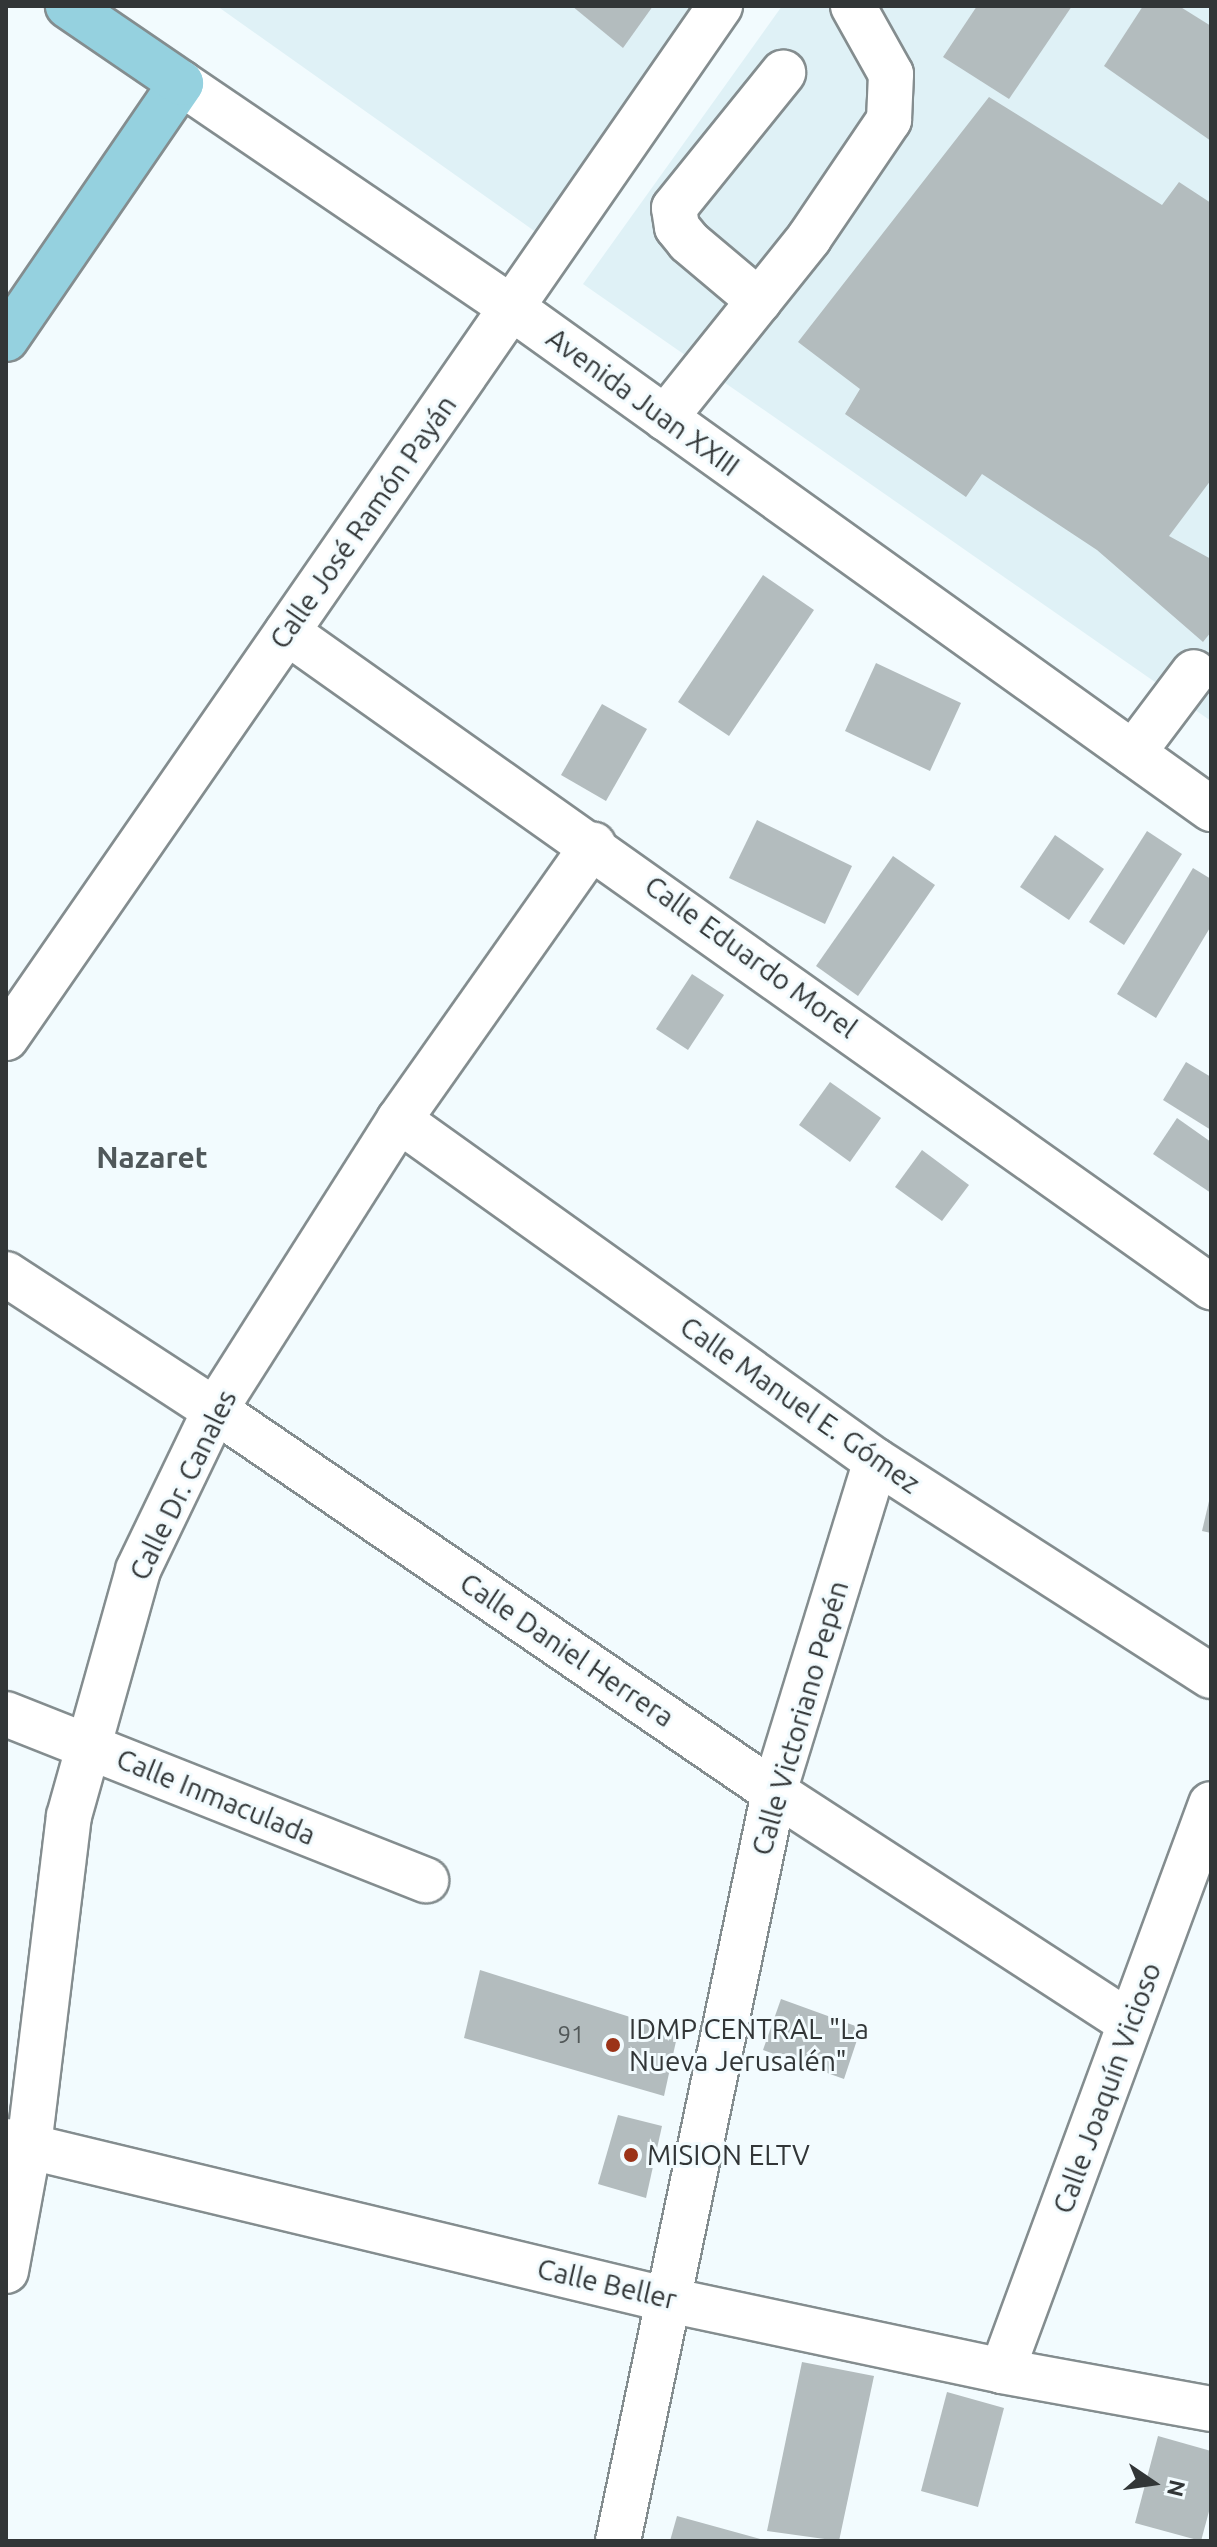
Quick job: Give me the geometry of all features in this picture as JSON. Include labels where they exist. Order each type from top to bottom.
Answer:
[{"type":"main road","name":"Avenida Juan XXIII","points":[[68,6],[181,83]]},
{"type":"main road","points":[[6,339],[181,83]]},
{"type":"street","name":"Calle José Ramón Payán","points":[[6,1038],[720,6]]},
{"type":"street","points":[[665,418],[759,301],[889,120],[891,74],[853,6]]},
{"type":"street","points":[[759,301],[689,242],[677,227],[674,208],[783,73]]},
{"type":"street","name":"Avenida Juan XXIII","points":[[181,83],[512,308],[1211,809]]},
{"type":"street","name":"Calle Eduardo Morel","points":[[287,632],[593,845],[1211,1287]]},
{"type":"street","points":[[1133,753],[1194,672]]},
{"type":"street","name":"Calle Dr. Canales","points":[[6,2271],[18,2144],[69,1816],[91,1747],[138,1570],[215,1410],[399,1120],[593,845]]},
{"type":"street","name":"Calle Manuel E. Gómez","points":[[399,1120],[876,1461],[1211,1676]]},
{"type":"street","name":"Calle Daniel Herrera","points":[[6,1274],[215,1410],[774,1792],[1130,2023]]},
{"type":"street","name":"Calle Victoriano Pepén","points":[[618,2541],[774,1792],[876,1461]]},
{"type":"street","name":"Calle Inmaculada","points":[[6,1714],[426,1880]]},
{"type":"street","name":"Calle Joaquín Vicioso","points":[[1002,2371],[1211,1804]]},
{"type":"street","name":"Calle Beller","points":[[18,2144],[669,2300],[1002,2371],[1211,2409]]},
{"type":"shaded area","points":[[217,6],[696,6],[540,235]]},
{"type":"shaded area","points":[[782,6],[1211,6],[1211,721],[583,284]]},
{"type":"building","points":[[572,6],[653,6],[623,48]]},
{"type":"building","points":[[977,6],[1072,6],[1009,99],[943,57]]},
{"type":"building","points":[[1143,6],[1179,6],[1211,26],[1211,141],[1104,66]]},
{"type":"building","points":[[989,97],[1162,205],[1179,182],[1211,203],[1211,480],[1169,536],[1211,559],[1211,632],[1203,642],[1097,550],[982,474],[966,497],[845,414],[860,389],[798,342]]},
{"type":"building","points":[[763,575],[814,610],[729,736],[678,702]]},
{"type":"building","points":[[876,663],[961,703],[930,771],[845,731]]},
{"type":"building","points":[[602,704],[647,729],[606,801],[561,775]]},
{"type":"building","points":[[757,820],[852,866],[825,924],[729,878]]},
{"type":"building","points":[[1147,831],[1182,854],[1124,945],[1089,922]]},
{"type":"building","points":[[1055,835],[1104,869],[1069,920],[1020,887]]},
{"type":"building","points":[[893,856],[935,885],[858,996],[816,966]]},
{"type":"building","points":[[1193,868],[1211,879],[1211,926],[1156,1018],[1117,994]]},
{"type":"building","points":[[692,974],[724,995],[688,1050],[656,1029]]},
{"type":"building","points":[[1186,1062],[1211,1077],[1211,1130],[1163,1100]]},
{"type":"building","points":[[830,1082],[881,1118],[850,1162],[799,1125]]},
{"type":"building","points":[[1177,1118],[1211,1142],[1211,1193],[1153,1154]]},
{"type":"building","points":[[922,1150],[969,1185],[942,1221],[895,1187]]},
{"type":"building","points":[[1211,1497],[1211,1533],[1202,1531]]},
{"type":"building","points":[[480,1970],[678,2032],[664,2096],[464,2038]]},
{"type":"building","points":[[781,1999],[861,2028],[844,2079],[763,2050]]},
{"type":"building","name":"MISION ELTV","points":[[618,2115],[662,2126],[646,2198],[598,2184]]},
{"type":"building","points":[[802,2362],[874,2376],[839,2541],[767,2531]]},
{"type":"building","points":[[947,2392],[1004,2408],[978,2507],[921,2491]]},
{"type":"building","points":[[1158,2436],[1211,2451],[1211,2504],[1201,2541],[1135,2523]]},
{"type":"building","points":[[677,2516],[764,2540],[764,2541],[670,2541]]},
{"type":"place","name":"IDMP CENTRAL \"La Nueva Jerusalén\"","points":[[613,2045]]},
{"type":"place","name":"MISION ELTV","points":[[631,2155]]},
{"type":"district","name":"Nazaret","points":[[152,1157]]}]
